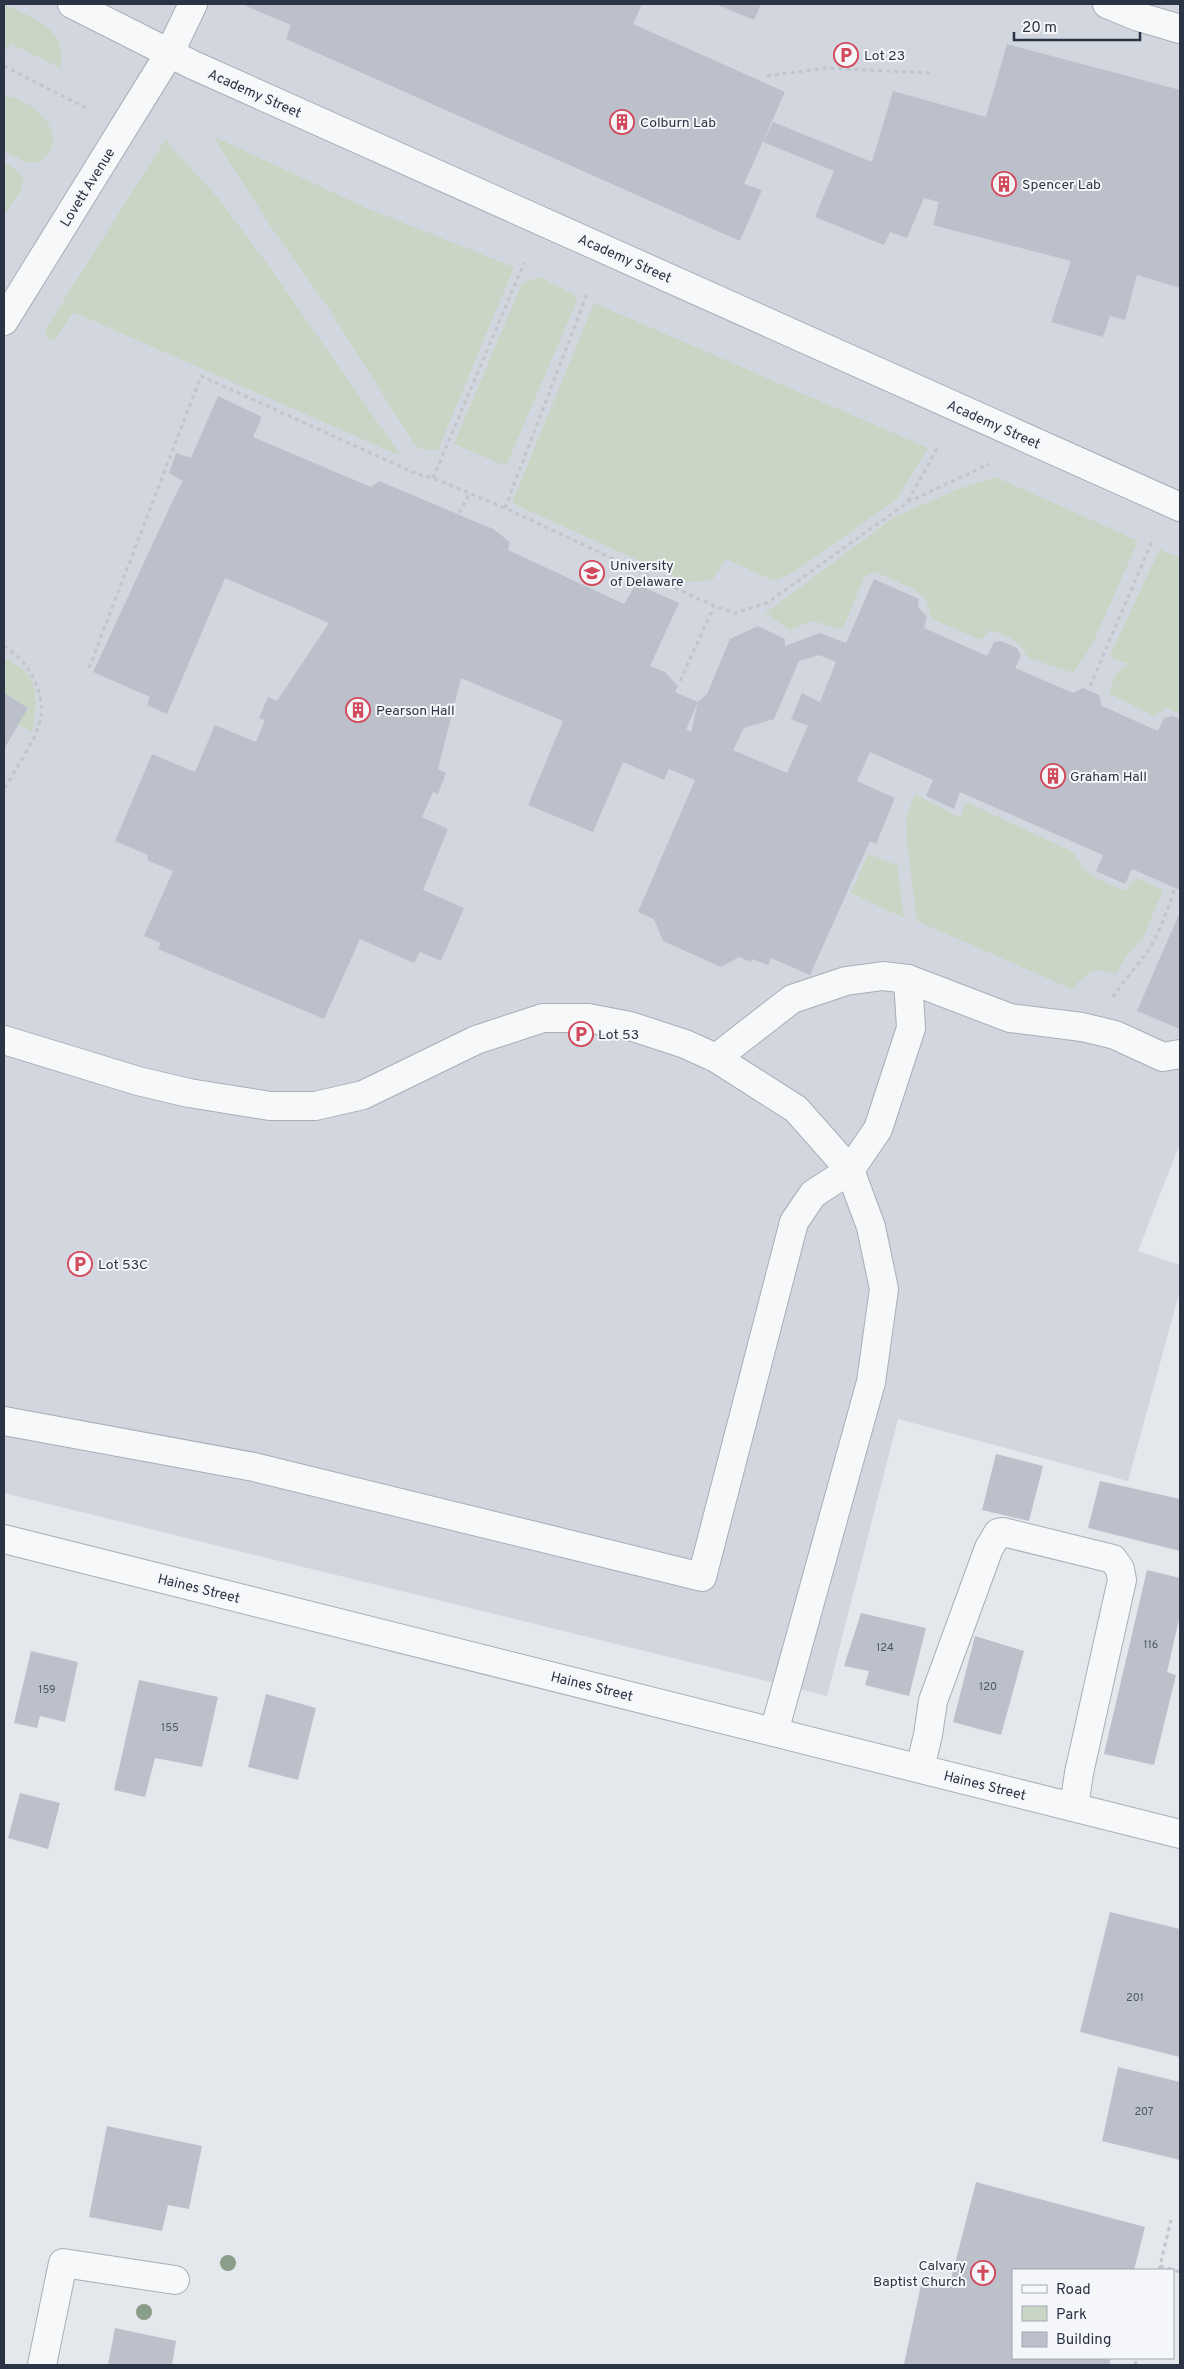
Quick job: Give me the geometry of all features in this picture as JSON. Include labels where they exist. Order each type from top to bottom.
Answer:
[{"type":"street","name":"Academy Street","points":[[72,4],[169,54],[1180,507]]},
{"type":"street","name":"Lovett Avenue","points":[[4,321],[169,54],[193,4]]},
{"type":"street","points":[[1107,4],[1136,16],[1180,29]]},
{"type":"street","points":[[716,1058],[792,998],[846,981],[883,976],[908,979],[1010,1018],[1082,1027],[1114,1035],[1163,1057],[1180,1054]]},
{"type":"street","points":[[4,1421],[254,1467],[702,1577],[794,1222],[813,1194],[850,1170],[878,1129],[911,1028],[908,979]]},
{"type":"street","points":[[4,1040],[138,1081],[189,1093],[270,1106],[315,1106],[364,1095],[476,1040],[543,1018],[588,1018],[630,1026],[685,1044],[716,1058],[796,1109],[850,1170],[871,1227],[884,1289],[871,1382],[774,1732]]},
{"type":"street","points":[[920,1768],[928,1735],[933,1701],[989,1548],[998,1533],[1003,1532],[1113,1559],[1120,1569],[1122,1580],[1074,1807]]},
{"type":"street","name":"Haines Street","points":[[4,1539],[1180,1834]]},
{"type":"street","points":[[42,2365],[63,2263],[176,2280]]},
{"type":"path","points":[[4,66],[88,109]]},
{"type":"path","points":[[768,76],[826,68],[930,74]]},
{"type":"path","points":[[433,478],[524,264]]},
{"type":"path","points":[[505,508],[587,294]]},
{"type":"path","points":[[89,668],[201,376],[417,474],[433,478],[505,508],[714,606],[735,613],[767,603],[908,502],[989,464]]},
{"type":"path","points":[[908,502],[939,445]]},
{"type":"path","points":[[458,513],[470,493]]},
{"type":"path","points":[[1090,686],[1153,539]]},
{"type":"path","points":[[680,680],[714,606]]},
{"type":"path","points":[[4,646],[12,650],[29,668],[36,684],[41,708],[38,725],[4,790]]},
{"type":"path","points":[[1111,1000],[1124,979],[1141,961],[1152,944],[1175,888]]},
{"type":"path","points":[[1159,2268],[1171,2220]]},
{"type":"shaded area","name":"University of Delaware","points":[[4,4],[1180,4],[1180,1143],[1138,1251],[1180,1265],[1180,1290],[1128,1481],[898,1419],[827,1696],[4,1493]]},
{"type":"green space","points":[[4,4],[46,26],[59,43],[61,68],[11,44],[8,50],[4,48]]},
{"type":"green space","points":[[4,96],[28,104],[39,112],[47,122],[52,133],[52,144],[47,154],[36,163],[26,162],[4,151]]},
{"type":"green space","points":[[213,136],[364,207],[514,267],[438,450],[420,449],[413,442],[327,306],[271,227]]},
{"type":"green space","points":[[165,140],[218,198],[268,265],[401,456],[73,312],[55,340],[48,338],[45,330]]},
{"type":"green space","points":[[4,163],[17,170],[24,179],[21,190],[4,216]]},
{"type":"green space","points":[[539,277],[575,295],[576,303],[506,466],[454,444],[522,283]]},
{"type":"green space","points":[[594,303],[928,448],[897,499],[794,572],[774,581],[726,559],[712,580],[686,582],[512,503]]},
{"type":"green space","points":[[996,477],[1138,541],[1091,647],[1073,673],[1027,657],[1017,643],[1002,634],[990,630],[981,640],[932,619],[925,598],[910,587],[875,572],[865,576],[842,630],[813,621],[789,630],[769,615],[763,615],[894,517],[958,489]]},
{"type":"green space","points":[[1160,549],[1180,558],[1180,714],[1166,708],[1154,716],[1109,693],[1116,674],[1128,664],[1109,657]]},
{"type":"green space","points":[[4,658],[25,671],[33,684],[36,700],[32,732],[18,725],[28,708],[4,693],[4,677],[7,671],[4,669]]},
{"type":"green space","points":[[915,794],[960,818],[966,802],[1073,852],[1083,868],[1089,873],[1101,881],[1125,891],[1136,878],[1163,890],[1142,940],[1127,954],[1116,974],[1100,971],[1091,972],[1072,989],[917,921],[907,842],[906,818]]},
{"type":"green space","points":[[868,854],[897,865],[904,918],[851,893]]},
{"type":"building","name":"Colburn Lab","points":[[247,4],[642,4],[633,24],[785,92],[744,184],[762,190],[740,241],[286,39],[291,25],[246,6]]},
{"type":"building","points":[[715,4],[761,4],[754,20]]},
{"type":"building","name":"Spencer Lab","points":[[1007,44],[1180,90],[1180,288],[1137,275],[1125,320],[1110,316],[1103,337],[1051,322],[1071,261],[933,225],[939,202],[924,198],[907,238],[890,232],[884,245],[815,217],[834,171],[763,142],[773,122],[872,162],[893,91],[986,117]]},
{"type":"building","name":"Pearson Hall","points":[[218,396],[262,417],[253,437],[371,487],[379,481],[493,529],[510,542],[508,550],[624,604],[636,584],[679,603],[650,666],[665,672],[678,686],[675,692],[698,702],[707,694],[730,639],[758,626],[785,639],[785,646],[820,633],[846,643],[874,579],[919,599],[918,607],[927,617],[924,628],[987,656],[994,642],[1001,641],[1017,648],[1021,656],[1015,668],[1073,693],[1083,688],[1099,695],[1102,706],[1158,731],[1164,718],[1172,716],[1180,719],[1180,890],[1132,869],[1125,884],[1096,871],[1103,855],[960,792],[954,809],[926,796],[933,780],[870,752],[857,781],[895,798],[876,844],[870,841],[810,975],[771,958],[768,965],[752,959],[751,962],[739,957],[721,967],[663,941],[654,919],[638,912],[695,780],[669,769],[664,780],[623,762],[593,832],[528,805],[563,721],[461,678],[438,769],[446,773],[438,794],[433,792],[422,817],[448,829],[423,890],[464,908],[441,961],[420,952],[414,963],[360,939],[324,1019],[158,949],[161,943],[144,936],[173,871],[147,860],[148,855],[115,841],[152,754],[195,772],[215,725],[256,742],[265,720],[259,718],[268,697],[277,701],[329,623],[225,578],[167,714],[147,705],[150,697],[93,672],[183,481],[169,473],[176,453],[191,458]],"holes":[[[819,655],[836,662],[820,702],[802,693],[791,719],[808,726],[787,773],[733,750],[744,728],[774,719],[799,661]],[[698,702],[691,732],[686,730]]]},
{"type":"building","points":[[4,693],[28,708],[4,749]]},
{"type":"building","points":[[1180,912],[1180,1029],[1137,1011]]},
{"type":"building","points":[[996,1454],[1043,1466],[1029,1521],[982,1510]]},
{"type":"building","points":[[1100,1481],[1180,1499],[1180,1551],[1088,1528]]},
{"type":"building","points":[[1147,1570],[1180,1578],[1180,1615],[1167,1672],[1176,1675],[1154,1765],[1104,1754]]},
{"type":"building","points":[[861,1613],[926,1628],[909,1696],[865,1685],[869,1671],[844,1666]]},
{"type":"building","points":[[975,1636],[1024,1651],[1001,1735],[953,1722]]},
{"type":"building","points":[[31,1651],[78,1662],[65,1722],[40,1716],[37,1728],[14,1723]]},
{"type":"building","points":[[139,1680],[218,1697],[202,1767],[155,1758],[145,1797],[114,1790]]},
{"type":"building","points":[[266,1694],[316,1708],[298,1780],[248,1767]]},
{"type":"building","points":[[20,1793],[60,1803],[48,1849],[8,1838]]},
{"type":"building","points":[[1110,1912],[1180,1929],[1180,2057],[1080,2032]]},
{"type":"building","points":[[1118,2067],[1180,2082],[1180,2160],[1102,2141]]},
{"type":"building","points":[[107,2126],[202,2146],[189,2209],[168,2205],[162,2231],[89,2217]]},
{"type":"building","name":"Calvary Baptist Church","points":[[976,2182],[1145,2227],[1134,2269],[1012,2269],[1012,2359],[1111,2359],[1109,2365],[904,2364],[923,2276],[950,2283]]},
{"type":"building","points":[[115,2328],[176,2341],[172,2365],[108,2365]]},
{"type":"place","name":"Lot 23","points":[[846,55]]},
{"type":"place","name":"Colburn Lab","points":[[622,122]]},
{"type":"place","name":"Spencer Lab","points":[[1004,184]]},
{"type":"place","name":"University of Delaware","points":[[592,573]]},
{"type":"place","name":"Pearson Hall","points":[[358,710]]},
{"type":"place","name":"Graham Hall","points":[[1053,776]]},
{"type":"place","name":"Lot 53","points":[[581,1034]]},
{"type":"place","name":"Lot 53C","points":[[80,1264]]},
{"type":"place","name":"Calvary Baptist Church","points":[[983,2273]]}]
